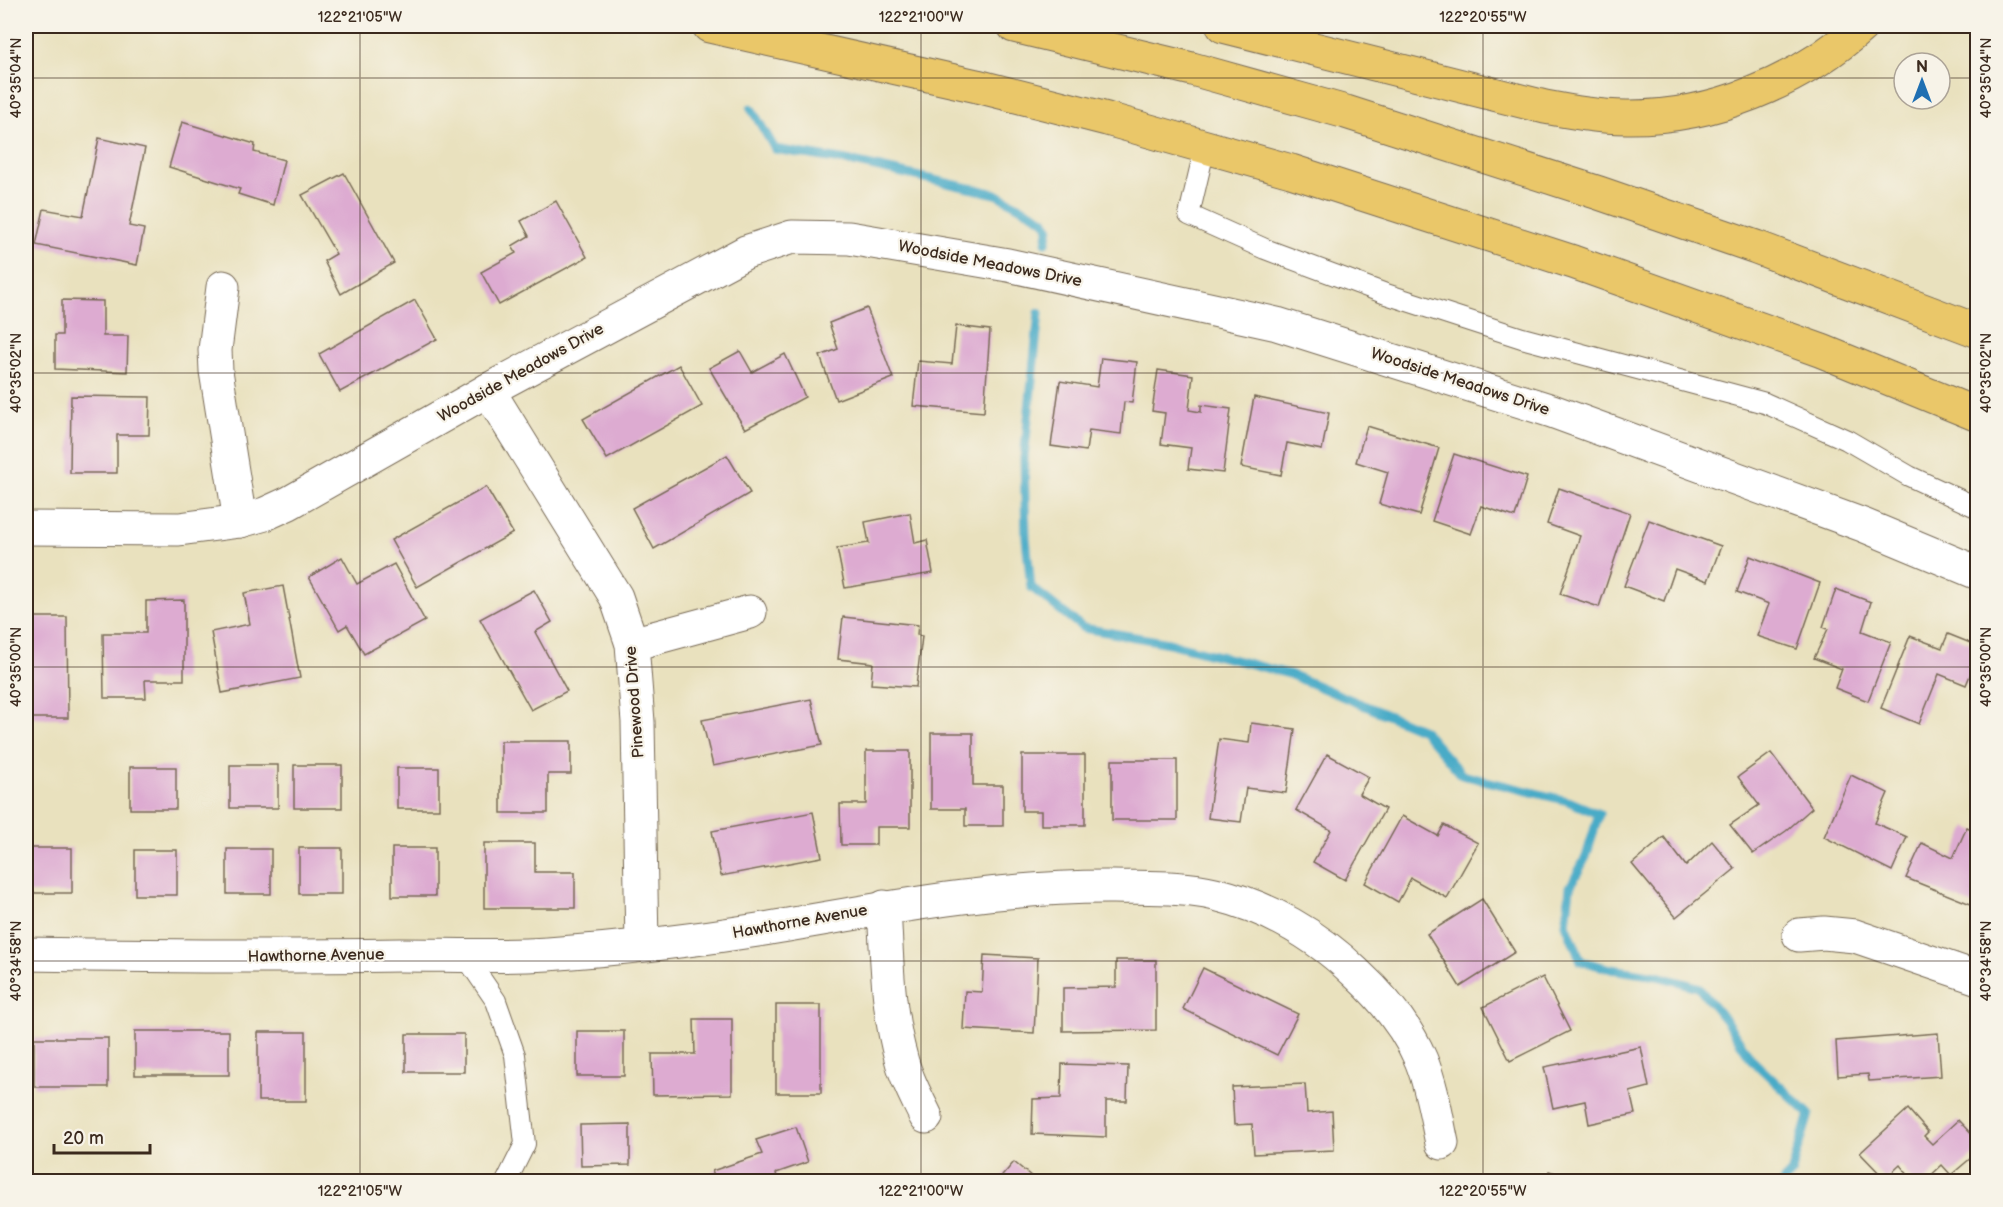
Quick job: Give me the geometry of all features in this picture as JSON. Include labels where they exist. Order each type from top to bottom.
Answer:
[{"type":"highway","points":[[709,26],[977,86],[1291,171],[1573,262],[1822,351],[1977,415]]},
{"type":"highway","points":[[1014,26],[1192,69],[1346,112],[1599,193],[1756,247],[1977,331]]},
{"type":"highway","points":[[1223,26],[1545,107],[1588,114],[1629,117],[1668,114],[1700,108],[1729,102],[1755,92],[1819,59],[1842,44],[1862,26]]},
{"type":"street","name":"Woodside Meadows Drive","points":[[26,528],[180,529],[240,521],[265,514],[289,503],[488,390],[746,252],[792,237],[849,238],[1008,266],[1277,324],[1552,411],[1863,525],[1977,573]]},
{"type":"street","points":[[223,287],[215,350],[216,371],[240,521]]},
{"type":"street","name":"Pinewood Drive","points":[[488,390],[616,597],[632,644],[638,722],[642,945]]},
{"type":"street","points":[[632,644],[750,612]]},
{"type":"street","name":"Hawthorne Avenue","points":[[26,954],[227,958],[545,954],[754,931],[884,907],[1009,891],[1075,887],[1147,888],[1211,893],[1262,910],[1313,936],[1342,959],[1370,986],[1396,1017],[1419,1055],[1432,1096],[1442,1143]]},
{"type":"street","points":[[884,907],[890,1007],[895,1034],[901,1060],[926,1117]]},
{"type":"street","points":[[1799,935],[1824,933],[1855,936],[1977,978]]},
{"type":"lane","points":[[1205,147],[1189,214],[1223,231],[1386,294],[1522,338],[1765,403],[1847,440],[1909,476],[1977,508]]},
{"type":"lane","points":[[464,954],[496,1001],[515,1054],[525,1144],[506,1182]]},
{"type":"building","points":[[182,122],[255,144],[254,152],[284,160],[273,205],[238,194],[240,189],[169,167]]},
{"type":"building","points":[[99,138],[145,148],[129,226],[144,229],[137,265],[36,245],[44,209],[83,216]]},
{"type":"building","points":[[344,173],[394,263],[341,294],[324,261],[336,254],[302,195]]},
{"type":"building","points":[[556,201],[587,257],[499,305],[481,272],[516,253],[512,246],[529,236],[521,221]]},
{"type":"building","points":[[62,300],[103,301],[103,336],[128,336],[127,372],[55,369],[55,335],[62,335]]},
{"type":"building","points":[[415,300],[437,339],[340,392],[319,354]]},
{"type":"building","points":[[867,308],[893,378],[836,400],[820,356],[838,349],[829,323]]},
{"type":"building","points":[[956,326],[990,330],[984,412],[913,406],[918,361],[952,364]]},
{"type":"building","points":[[740,351],[752,372],[785,354],[805,397],[745,429],[709,368]]},
{"type":"building","points":[[1101,358],[1137,362],[1132,403],[1124,402],[1121,434],[1089,430],[1086,451],[1051,446],[1060,381],[1097,387]]},
{"type":"building","points":[[679,365],[702,406],[607,459],[583,419]]},
{"type":"building","points":[[1158,370],[1193,375],[1189,410],[1201,412],[1201,405],[1231,409],[1223,473],[1188,469],[1191,448],[1161,444],[1165,413],[1152,411]]},
{"type":"building","points":[[71,396],[150,397],[149,435],[117,435],[117,473],[70,473]]},
{"type":"building","points":[[1254,397],[1329,413],[1322,450],[1287,443],[1281,475],[1241,467]]},
{"type":"building","points":[[1367,426],[1439,448],[1419,515],[1379,504],[1388,472],[1356,462]]},
{"type":"building","points":[[1454,454],[1527,477],[1515,517],[1481,506],[1471,534],[1432,521]]},
{"type":"building","points":[[727,455],[750,493],[654,549],[632,508]]},
{"type":"building","points":[[486,487],[513,533],[417,587],[391,540]]},
{"type":"building","points":[[1559,488],[1630,513],[1599,607],[1560,594],[1580,536],[1547,524]]},
{"type":"building","points":[[910,513],[915,543],[927,540],[933,573],[845,588],[837,548],[869,543],[865,522]]},
{"type":"building","points":[[1649,520],[1721,546],[1708,581],[1675,569],[1664,601],[1624,586]]},
{"type":"building","points":[[1750,556],[1820,583],[1797,649],[1757,636],[1769,604],[1737,592]]},
{"type":"building","points":[[342,557],[357,584],[394,564],[425,621],[364,654],[347,625],[339,630],[309,577]]},
{"type":"building","points":[[283,586],[300,678],[222,693],[211,632],[250,624],[244,593]]},
{"type":"building","points":[[1836,589],[1871,602],[1862,631],[1891,642],[1868,701],[1835,688],[1842,669],[1814,658],[1828,629],[1823,627]]},
{"type":"building","points":[[534,590],[552,622],[535,632],[567,691],[531,710],[480,619]]},
{"type":"building","points":[[184,600],[184,680],[145,680],[146,698],[104,698],[103,633],[146,633],[146,601]]},
{"type":"building","points":[[26,617],[67,617],[68,718],[26,718]]},
{"type":"building","points":[[843,617],[918,625],[917,635],[922,636],[916,687],[871,684],[873,663],[838,659]]},
{"type":"building","points":[[1948,634],[1978,646],[1978,656],[1966,685],[1939,674],[1919,724],[1881,708],[1910,636],[1942,648]]},
{"type":"building","points":[[811,699],[822,745],[713,766],[702,720]]},
{"type":"building","points":[[1251,723],[1295,729],[1286,793],[1246,788],[1241,822],[1208,818],[1219,739],[1249,743]]},
{"type":"building","points":[[931,733],[973,733],[973,785],[1003,785],[1003,826],[965,826],[965,809],[931,809]]},
{"type":"building","points":[[501,741],[571,741],[571,774],[548,774],[548,813],[501,813]]},
{"type":"building","points":[[866,751],[910,751],[910,827],[876,827],[876,845],[841,845],[840,804],[866,804]]},
{"type":"building","points":[[1771,753],[1812,808],[1786,831],[1753,854],[1730,825],[1759,805],[1738,777]]},
{"type":"building","points":[[1327,754],[1369,777],[1359,794],[1385,809],[1345,880],[1313,862],[1331,830],[1296,810]]},
{"type":"building","points":[[1022,755],[1085,755],[1085,825],[1041,825],[1041,811],[1022,811]]},
{"type":"building","points":[[1112,760],[1177,760],[1177,820],[1112,820]]},
{"type":"building","points":[[230,765],[278,765],[278,808],[230,808]]},
{"type":"building","points":[[294,765],[342,765],[342,808],[294,808]]},
{"type":"building","points":[[130,767],[176,767],[176,809],[130,809]]},
{"type":"building","points":[[397,768],[439,768],[439,809],[397,809]]},
{"type":"building","points":[[1851,775],[1888,793],[1875,823],[1907,837],[1892,871],[1824,837]]},
{"type":"building","points":[[813,812],[822,857],[721,876],[712,831]]},
{"type":"building","points":[[1402,816],[1438,836],[1444,825],[1478,843],[1447,898],[1411,878],[1398,902],[1365,883]]},
{"type":"building","points":[[1967,827],[1978,832],[1978,907],[1906,878],[1922,843],[1953,858]]},
{"type":"building","points":[[1664,837],[1686,866],[1712,841],[1735,869],[1676,917],[1632,864]]},
{"type":"building","points":[[484,843],[535,843],[535,872],[575,872],[575,908],[484,908]]},
{"type":"building","points":[[26,848],[72,848],[72,893],[26,893]]},
{"type":"building","points":[[299,848],[342,848],[342,894],[299,894]]},
{"type":"building","points":[[392,848],[435,848],[435,896],[392,896]]},
{"type":"building","points":[[227,849],[271,849],[271,894],[227,894]]},
{"type":"building","points":[[135,850],[177,850],[177,895],[135,895]]},
{"type":"building","points":[[1482,899],[1515,952],[1460,987],[1427,934]]},
{"type":"building","points":[[984,955],[1038,958],[1034,1033],[963,1029],[965,991],[982,992]]},
{"type":"building","points":[[1116,960],[1156,960],[1156,1030],[1063,1031],[1063,988],[1116,987]]},
{"type":"building","points":[[1203,968],[1298,1014],[1277,1055],[1183,1009]]},
{"type":"building","points":[[1543,977],[1570,1031],[1510,1061],[1483,1007]]},
{"type":"building","points":[[776,1005],[821,1005],[821,1093],[776,1093]]},
{"type":"building","points":[[694,1019],[732,1019],[732,1094],[653,1095],[652,1054],[695,1054]]},
{"type":"building","points":[[135,1031],[229,1031],[229,1075],[135,1075]]},
{"type":"building","points":[[577,1031],[624,1031],[624,1076],[577,1076]]},
{"type":"building","points":[[258,1032],[306,1032],[306,1101],[258,1101]]},
{"type":"building","points":[[1938,1033],[1941,1076],[1869,1081],[1868,1074],[1838,1076],[1836,1041]]},
{"type":"building","points":[[406,1034],[464,1034],[464,1072],[406,1072]]},
{"type":"building","points":[[34,1038],[108,1038],[108,1087],[34,1087]]},
{"type":"building","points":[[1641,1047],[1649,1087],[1630,1092],[1635,1114],[1589,1124],[1585,1101],[1553,1108],[1544,1067]]},
{"type":"building","points":[[1062,1064],[1128,1066],[1127,1101],[1106,1101],[1106,1137],[1032,1134],[1033,1099],[1061,1098]]},
{"type":"building","points":[[1305,1084],[1307,1113],[1332,1111],[1334,1150],[1254,1154],[1252,1124],[1234,1125],[1232,1087]]},
{"type":"building","points":[[1908,1109],[1928,1132],[1924,1136],[1932,1144],[1958,1120],[1978,1141],[1978,1152],[1951,1175],[1942,1165],[1924,1182],[1914,1182],[1900,1165],[1885,1179],[1860,1153]]},
{"type":"building","points":[[630,1124],[630,1165],[581,1166],[580,1125]]},
{"type":"building","points":[[796,1127],[808,1162],[776,1173],[778,1182],[716,1182],[712,1171],[762,1154],[756,1140]]},
{"type":"building","points":[[1014,1162],[1038,1182],[997,1182]]},
{"type":"building","points":[[1549,1171],[1583,1181],[1583,1182],[1546,1182]]},
{"type":"waterway","points":[[751,108],[775,149],[853,162],[996,194],[1044,220],[1049,227],[1046,242]]},
{"type":"waterway","points":[[1039,313],[1024,458],[1026,538],[1031,587],[1083,628],[1169,643],[1289,674],[1423,730],[1462,775],[1568,801],[1599,814],[1586,857],[1570,887],[1566,924],[1581,961],[1611,969],[1657,976],[1698,987],[1726,1021],[1752,1060],[1809,1114],[1791,1174],[1783,1182]]}]
